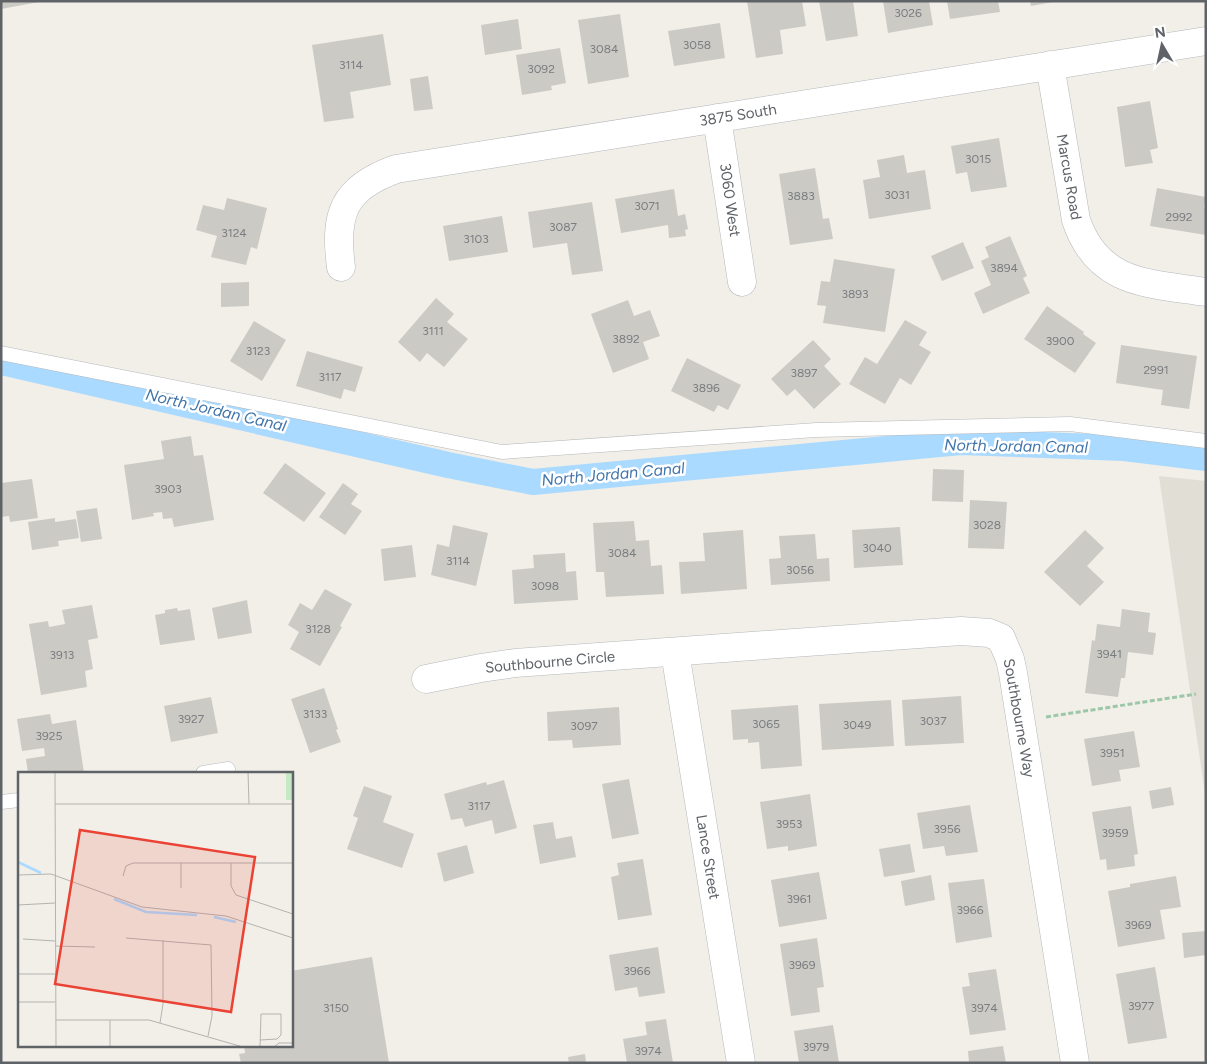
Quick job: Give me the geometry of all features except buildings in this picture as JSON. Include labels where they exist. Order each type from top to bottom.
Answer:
[{"type":"street","name":"3875 South","points":[[341,267],[338,246],[339,228],[343,212],[351,197],[363,185],[378,175],[396,169],[1206,41]]},
{"type":"street","name":"Marcus Road","points":[[1050,65],[1076,220],[1086,244],[1104,265],[1123,276],[1144,282],[1206,292]]},
{"type":"street","name":"3060 West","points":[[717,118],[742,282]]},
{"type":"street","name":"Southbourne Way","points":[[675,652],[961,632],[989,633],[1001,638],[1006,647],[1013,673],[1075,1063]]},
{"type":"street","name":"Southbourne Circle","points":[[426,679],[500,665],[675,652]]},
{"type":"street","name":"Lance Street","points":[[675,652],[741,1063]]},
{"type":"lane","points":[[1,353],[502,452],[816,430],[1070,424],[1206,441]]},
{"type":"lane","points":[[209,772],[228,769]]},
{"type":"lane","points":[[1,802],[18,800]]},
{"type":"path","points":[[1046,717],[1196,694]]},
{"type":"shaded area","points":[[1159,476],[1206,481],[1206,801]]},
{"type":"waterway","name":"North Jordan Canal","points":[[1,362],[448,465],[533,482],[961,442],[1124,448],[1206,458]]}]
